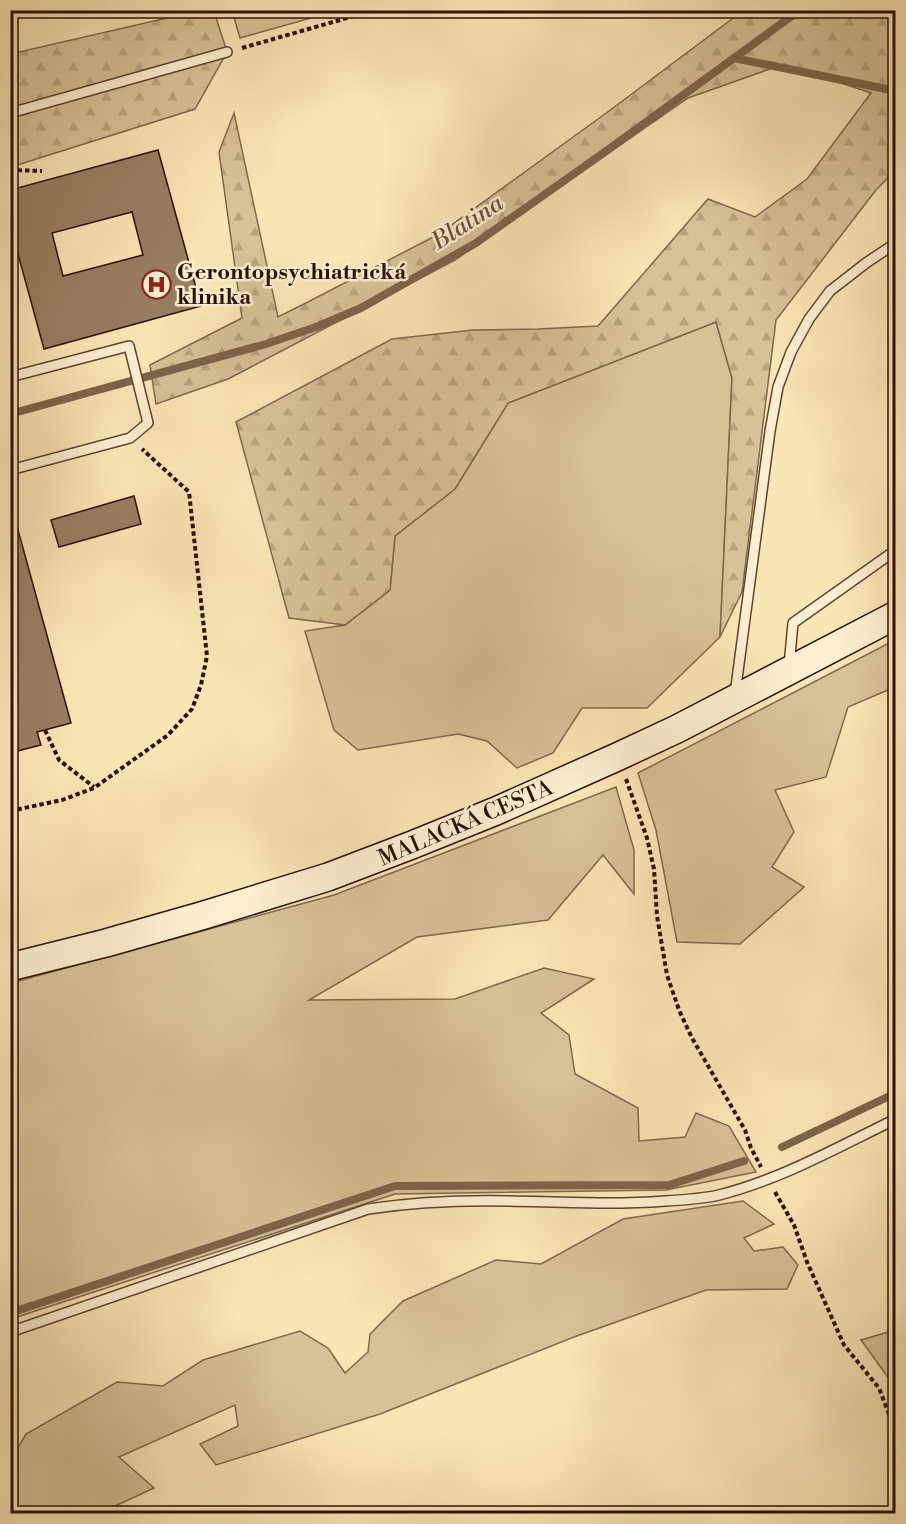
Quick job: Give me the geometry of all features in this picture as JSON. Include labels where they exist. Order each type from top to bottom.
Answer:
[{"type":"main road","name":"MALACKÁ CESTA","points":[[10,967],[138,934],[328,877],[496,811],[617,757],[896,615]]},
{"type":"lane","points":[[10,114],[227,52]]},
{"type":"lane","points":[[734,699],[778,387],[791,352],[809,319],[830,291],[896,243]]},
{"type":"lane","points":[[10,377],[129,346],[148,423],[130,438],[10,470]]},
{"type":"lane","points":[[788,671],[793,623],[896,550]]},
{"type":"lane","points":[[10,1332],[368,1209],[409,1203],[454,1201],[641,1203],[718,1195],[768,1180],[896,1119]]},
{"type":"path","points":[[227,52],[375,10]]},
{"type":"path","points":[[10,170],[42,171]]},
{"type":"path","points":[[10,811],[62,800],[94,788],[168,735],[192,709],[201,685],[207,656],[189,492],[130,438]]},
{"type":"path","points":[[45,730],[59,760],[94,788]]},
{"type":"path","points":[[617,757],[647,838],[654,869],[657,916],[667,975],[679,1010],[794,1225],[807,1262],[844,1345],[879,1388],[896,1433]]},
{"type":"green space","points":[[202,10],[214,11],[227,52],[195,109],[11,167],[10,54]]},
{"type":"green space","points":[[232,10],[336,11],[240,38]]},
{"type":"green space","points":[[744,10],[895,11],[895,30],[889,30],[891,72],[896,74],[896,170],[876,190],[776,320],[742,592],[720,637],[732,378],[716,322],[508,403],[455,489],[395,536],[390,590],[345,625],[289,618],[236,422],[392,339],[473,330],[598,326],[708,199],[755,217],[807,179],[871,93],[784,64],[688,98],[455,260],[228,379],[156,404],[150,365],[242,318],[219,152],[234,113],[278,317],[439,234]]},
{"type":"green space","points":[[716,322],[732,378],[720,637],[647,708],[582,708],[553,753],[517,768],[487,741],[458,734],[358,750],[334,730],[305,631],[345,625],[390,590],[395,536],[455,489],[508,403]]},
{"type":"green space","points":[[895,640],[895,687],[848,707],[826,777],[775,790],[794,832],[772,867],[804,887],[740,944],[677,942],[656,830],[638,773]]},
{"type":"green space","points":[[616,787],[634,850],[634,894],[603,855],[548,920],[417,937],[309,1000],[455,999],[544,968],[594,979],[541,1013],[569,1035],[575,1074],[638,1108],[639,1141],[685,1137],[696,1113],[729,1126],[756,1172],[666,1190],[395,1194],[11,1319],[11,983],[334,895]]},
{"type":"green space","points":[[743,1201],[774,1224],[744,1238],[754,1251],[783,1247],[798,1265],[787,1289],[706,1290],[574,1337],[380,1414],[216,1465],[200,1444],[238,1426],[235,1405],[119,1457],[154,1488],[100,1513],[11,1513],[11,1459],[26,1434],[117,1382],[163,1386],[203,1360],[300,1331],[328,1348],[345,1373],[368,1352],[370,1334],[403,1301],[496,1260],[541,1264],[623,1219]]},
{"type":"green space","points":[[896,1330],[895,1387],[861,1340]]},
{"type":"building","points":[[158,150],[201,306],[44,349],[10,225],[10,190]],"holes":[[[132,212],[143,255],[63,276],[52,233]]]},
{"type":"building","points":[[134,496],[141,524],[59,547],[51,520]]},
{"type":"building","points":[[10,508],[12,508],[71,723],[37,732],[41,745],[10,753]]},
{"type":"waterway","name":"Blatina","points":[[10,414],[266,344],[316,327],[361,308],[476,243],[800,10]]},
{"type":"waterway","points":[[734,58],[896,91]]},
{"type":"waterway","points":[[782,1147],[896,1093]]},
{"type":"waterway","points":[[10,1313],[395,1186],[669,1185],[744,1161]]},
{"type":"place","name":"Gerontopsychiatrická klinika","points":[[156,284]]}]
